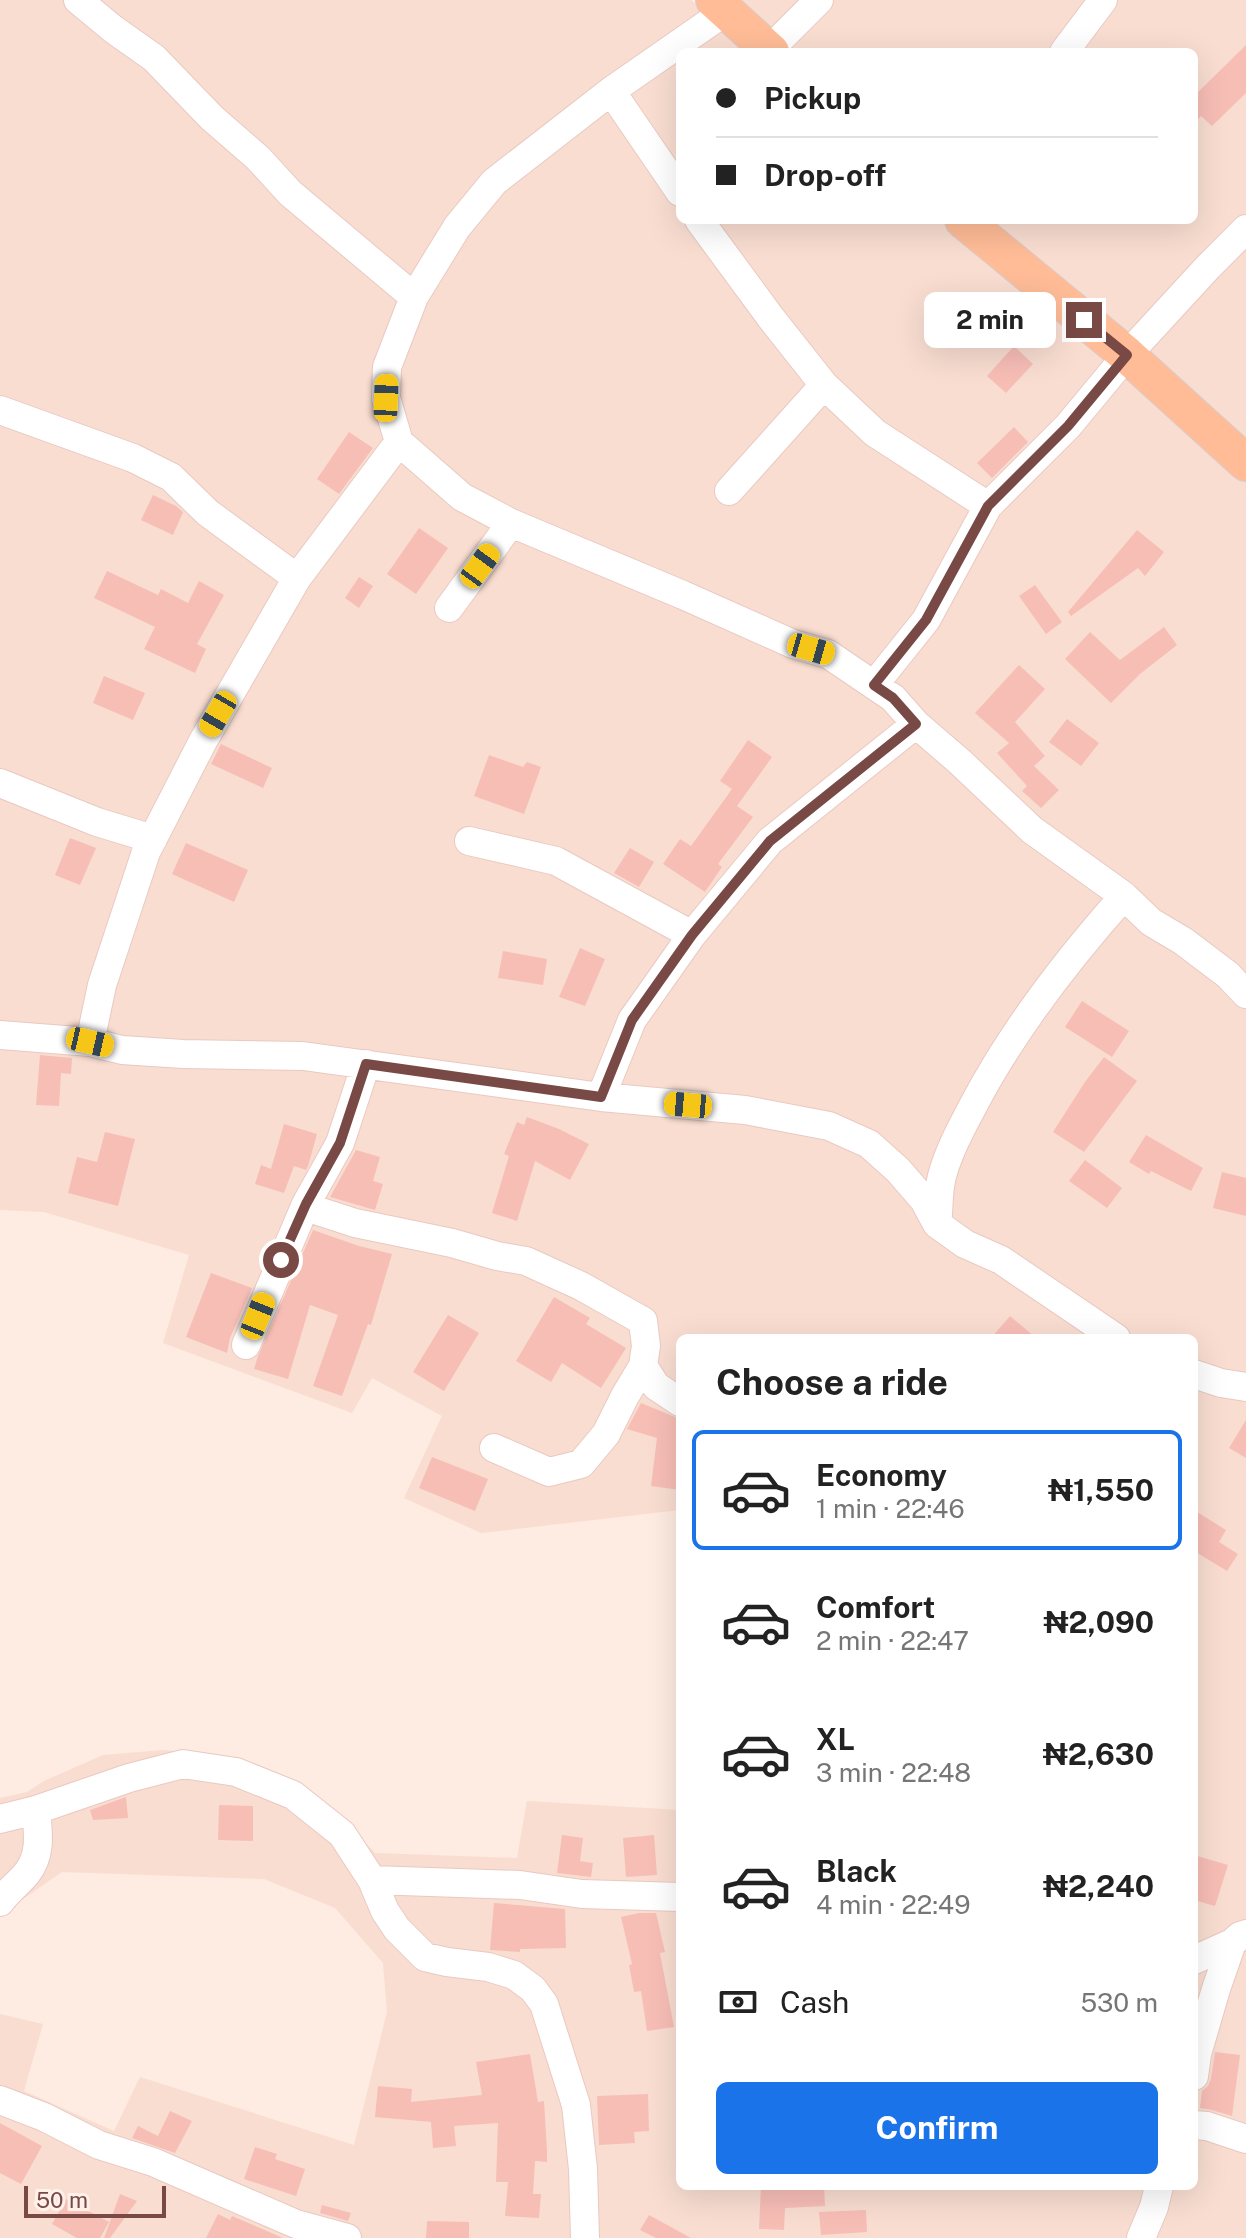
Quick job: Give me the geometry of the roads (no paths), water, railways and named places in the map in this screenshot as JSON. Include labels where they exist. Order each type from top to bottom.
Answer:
[{"type":"main road","points":[[720,6],[767,48]]},
{"type":"main road","points":[[968,224],[1127,355],[1246,463]]},
{"type":"street","points":[[78,0],[154,58],[290,193],[414,297]]},
{"type":"street","points":[[773,48],[819,0]]},
{"type":"street","points":[[1067,48],[1103,0]]},
{"type":"street","points":[[720,6],[494,182],[457,227],[414,297],[387,367],[386,398],[399,442],[462,497],[511,523],[793,644],[828,654],[893,698],[916,724],[1032,830],[1124,896],[1151,922],[1183,941],[1228,975],[1246,994]]},
{"type":"street","points":[[611,91],[676,186]]},
{"type":"street","points":[[702,224],[824,385],[875,433],[988,506]]},
{"type":"street","points":[[874,685],[926,620],[988,506],[1068,426],[1127,355],[1246,229]]},
{"type":"street","points":[[729,491],[824,385]]},
{"type":"street","points":[[0,410],[133,458],[171,477],[208,513],[297,578]]},
{"type":"street","points":[[90,1042],[102,985],[146,852],[203,741],[297,578],[399,442]]},
{"type":"street","points":[[449,608],[511,523]]},
{"type":"street","points":[[601,1097],[632,1020],[692,935],[770,841],[916,724]]},
{"type":"street","points":[[0,783],[97,822],[153,839]]},
{"type":"street","points":[[469,841],[556,861],[692,935]]},
{"type":"street","points":[[937,1224],[942,1178],[954,1142],[993,1068],[1081,945],[1124,896]]},
{"type":"street","points":[[0,1035],[90,1042],[122,1050],[303,1056],[601,1097],[745,1110],[829,1126],[869,1144],[898,1170],[924,1200],[937,1224],[965,1244],[1001,1260],[1110,1334]]},
{"type":"street","points":[[246,1345],[306,1204],[340,1143],[366,1064]]},
{"type":"street","points":[[306,1204],[355,1223],[526,1261],[581,1286],[643,1321],[646,1346],[643,1366],[606,1434],[581,1464],[549,1472],[494,1448]]},
{"type":"street","points":[[643,1366],[656,1386],[676,1399]]},
{"type":"street","points":[[1198,1375],[1246,1387]]},
{"type":"street","points":[[0,1819],[183,1764],[236,1772],[293,1795],[342,1834],[372,1880],[385,1911],[397,1929],[425,1957],[488,1967],[514,1975],[533,1989],[544,2004],[576,2105],[583,2169],[585,2238]]},
{"type":"street","points":[[0,1902],[29,1871],[39,1847],[36,1810]]},
{"type":"street","points":[[372,1880],[520,1885],[582,1894],[676,1897]]},
{"type":"street","points":[[1198,1958],[1239,1939]]},
{"type":"street","points":[[1198,2051],[1216,1989],[1239,1939]]},
{"type":"street","points":[[0,2100],[44,2117],[99,2145],[153,2162],[296,2224],[347,2238]]},
{"type":"street","points":[[1198,2125],[1246,2139]]},
{"type":"street","points":[[1141,2238],[1158,2190]]}]
